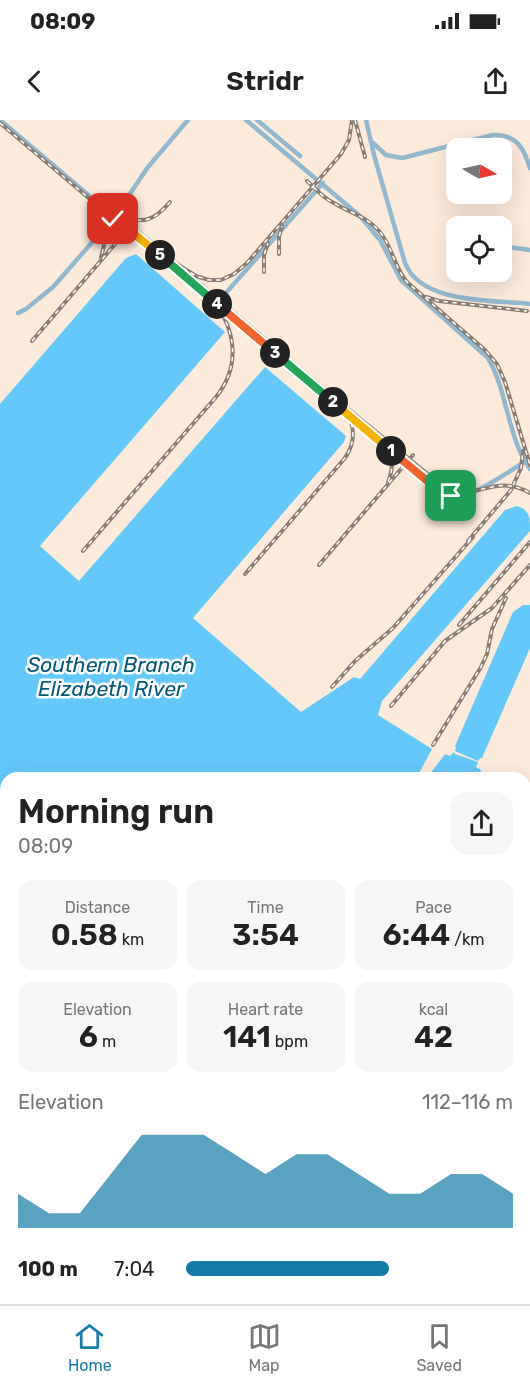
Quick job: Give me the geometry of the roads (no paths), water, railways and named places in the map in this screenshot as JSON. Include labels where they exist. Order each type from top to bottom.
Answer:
[{"type":"street","points":[[0,120],[389,450],[446,494],[458,496],[475,491],[525,462]]},
{"type":"street","points":[[18,313],[53,287],[114,218],[148,167],[188,120]]},
{"type":"street","points":[[246,120],[323,183],[373,230],[401,280],[489,358],[496,372],[525,462],[530,469]]},
{"type":"street","points":[[257,120],[300,156]]},
{"type":"street","points":[[366,120],[405,263],[418,282],[442,294],[530,304]]},
{"type":"street","points":[[371,138],[374,145],[384,153],[402,158],[488,136],[505,135],[520,145],[530,168]]},
{"type":"street","points":[[217,303],[323,183]]},
{"type":"street","points":[[512,248],[530,250]]},
{"type":"water","name":"Southern Branch Elizabeth River","points":[[136,254],[225,332],[40,546],[79,581],[265,367],[346,436],[344,442],[193,618],[301,712],[354,677],[360,679],[505,510],[517,506],[527,512],[530,531],[382,701],[378,715],[432,749],[420,772],[0,772],[0,404],[126,258]]},
{"type":"water","points":[[523,605],[530,605],[530,648],[482,758],[478,761],[455,751],[455,746],[513,612]]},
{"type":"water","points":[[454,752],[478,762],[476,767],[480,772],[432,772],[445,754],[450,756]]},
{"type":"railway","points":[[0,123],[110,216],[140,233],[177,264],[196,276],[209,280],[221,280],[234,274],[247,263],[341,154],[349,140],[352,120]]},
{"type":"railway","points":[[355,120],[365,157]]},
{"type":"railway","points":[[307,181],[328,200],[374,226],[384,237],[408,283],[485,350],[497,364],[505,382],[530,465]]},
{"type":"railway","points":[[119,217],[135,220],[148,219],[158,214],[170,202]]},
{"type":"railway","points":[[95,206],[104,231],[101,257]]},
{"type":"railway","points":[[279,254],[279,237],[282,226]]},
{"type":"railway","points":[[32,341],[116,243]]},
{"type":"railway","points":[[264,272],[264,255],[268,243]]},
{"type":"railway","points":[[193,278],[334,398],[345,411],[352,426],[352,442],[345,458],[245,574]]},
{"type":"railway","points":[[426,297],[439,301],[527,311]]},
{"type":"railway","points":[[83,551],[224,385],[232,361],[231,336],[227,323],[213,300]]},
{"type":"railway","points":[[348,409],[446,489],[468,492],[507,486],[530,493]]},
{"type":"railway","points":[[385,443],[392,462],[388,482]]},
{"type":"railway","points":[[468,541],[511,490],[521,468],[523,451]]},
{"type":"railway","points":[[319,565],[413,455]]},
{"type":"railway","points":[[332,687],[355,661],[393,628],[473,537]]},
{"type":"railway","points":[[459,625],[530,542]]},
{"type":"railway","points":[[391,706],[445,641],[492,608],[530,565]]},
{"type":"railway","points":[[433,745],[481,667],[487,654],[492,629],[506,598]]}]
